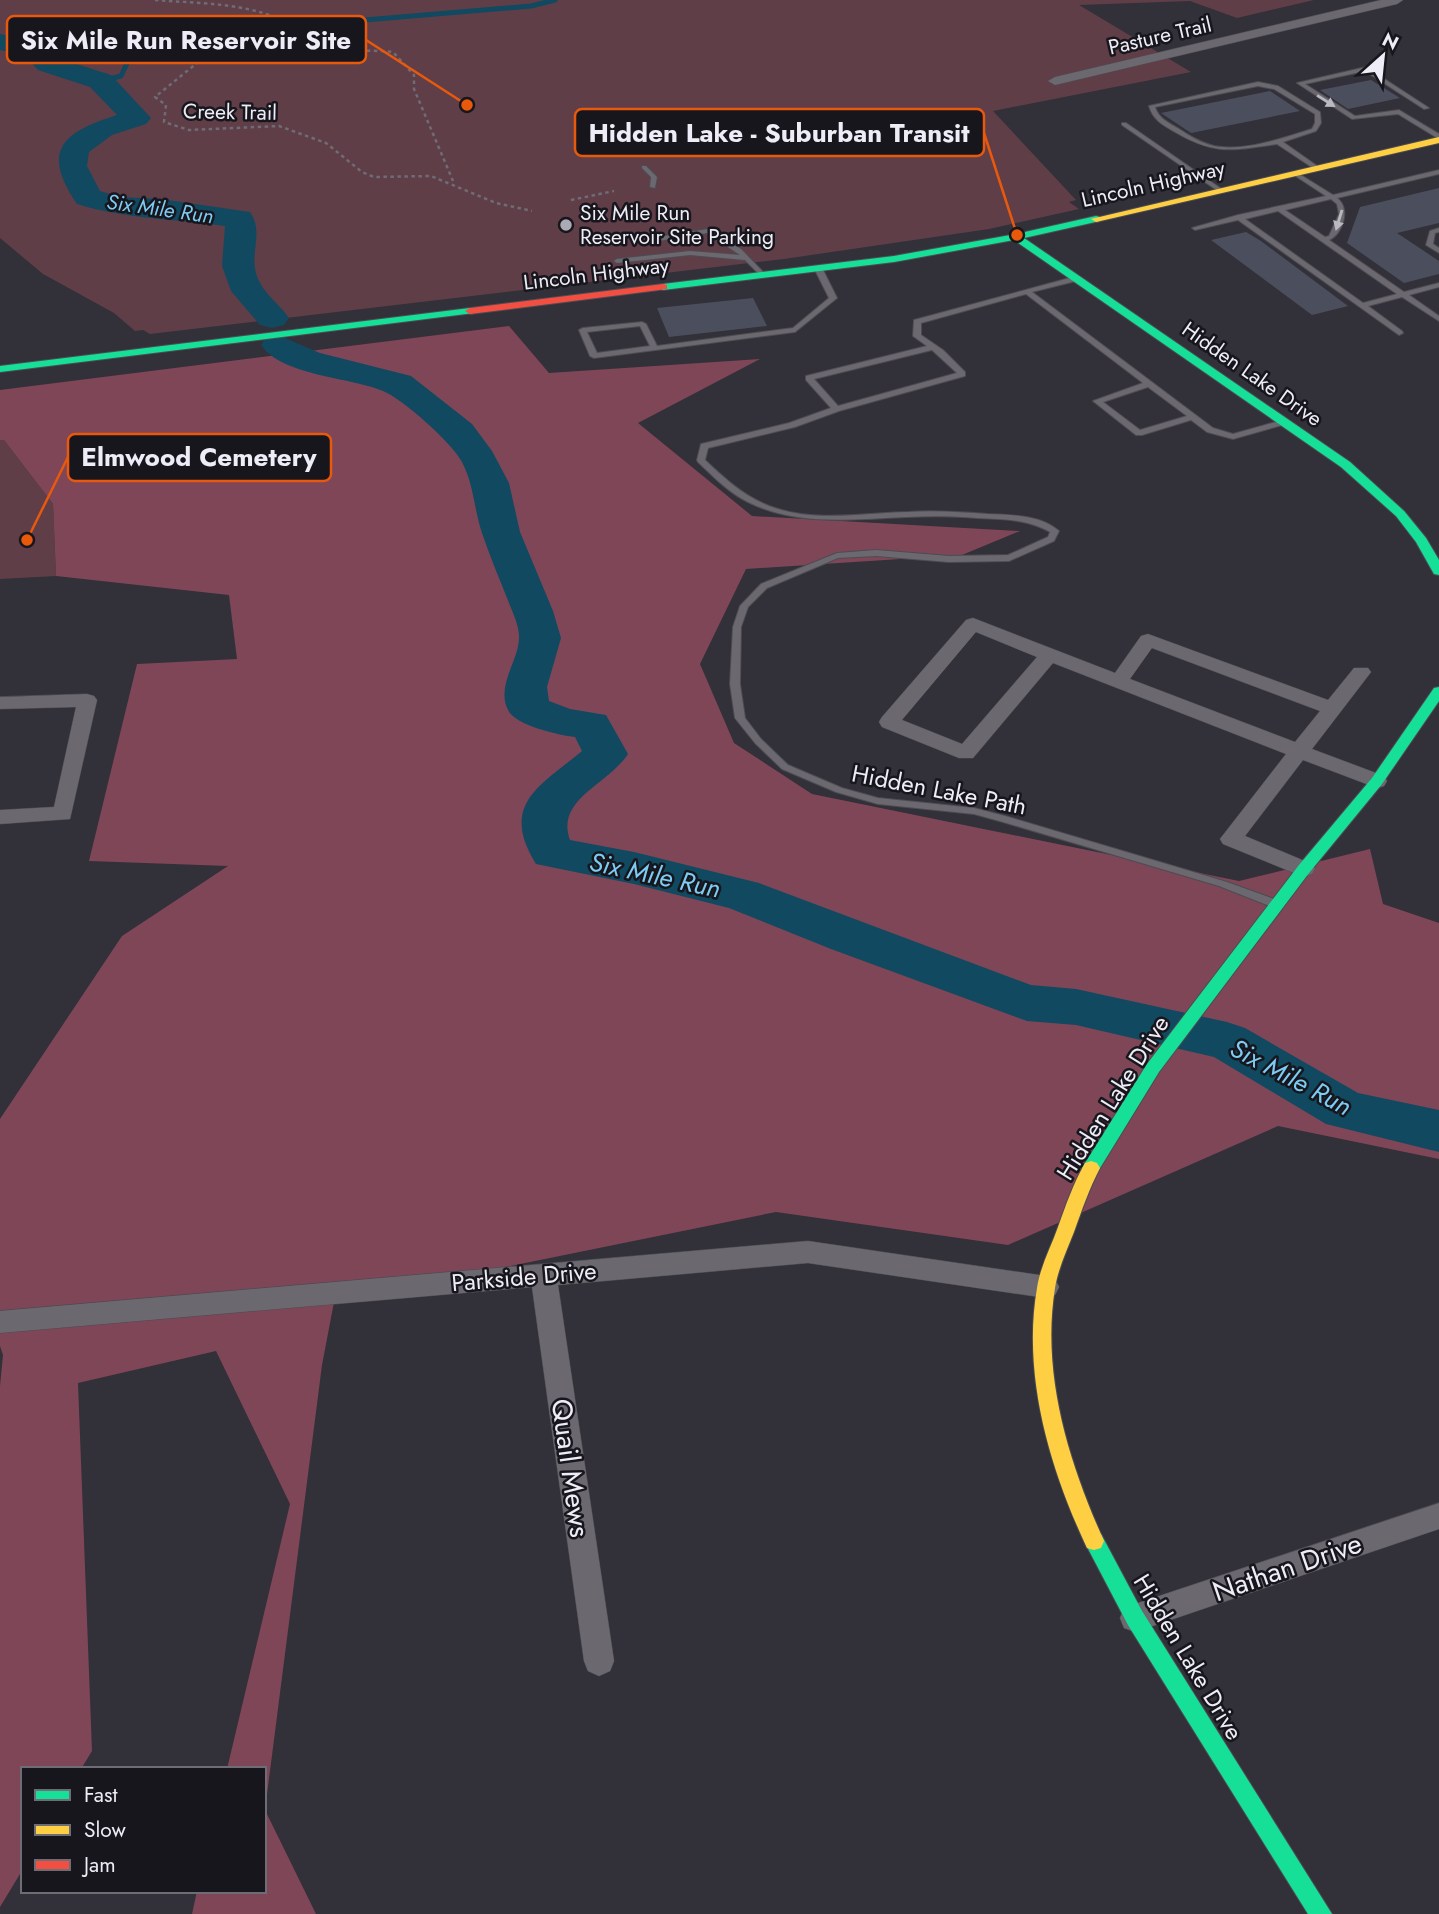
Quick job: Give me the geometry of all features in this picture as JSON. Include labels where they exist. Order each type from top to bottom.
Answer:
[{"type":"street","name":"Pasture Trail","points":[[1055,81],[1397,0]]},
{"type":"street","name":"Lincoln Highway","points":[[0,369],[894,259],[1016,237],[1439,139]]},
{"type":"street","name":"Hidden Lake Drive","points":[[1016,237],[1283,422],[1385,497],[1431,550],[1439,571]]},
{"type":"street","points":[[1049,655],[966,753],[889,722],[973,624],[1377,781]]},
{"type":"street","points":[[1119,681],[1148,640],[1332,709]]},
{"type":"street","points":[[1304,869],[1231,839],[1361,672]]},
{"type":"street","points":[[0,703],[87,700],[64,814],[0,817]]},
{"type":"street","name":"Hidden Lake Drive","points":[[1321,1914],[1135,1619],[1085,1525],[1055,1437],[1042,1347],[1046,1287],[1082,1184],[1153,1068],[1304,869],[1377,781],[1436,702]]},
{"type":"street","name":"Parkside Drive","points":[[0,1322],[808,1252],[1046,1287]]},
{"type":"street","name":"Quail Mews","points":[[543,1275],[599,1661]]},
{"type":"street","name":"Nathan Drive","points":[[1135,1619],[1439,1516]]},
{"type":"lane","points":[[1399,112],[1426,108],[1366,69],[1300,83],[1354,118],[1399,112],[1439,139]]},
{"type":"lane","points":[[1278,142],[1314,130],[1319,119],[1318,113],[1276,87],[1248,84],[1152,106],[1155,117],[1199,145],[1215,150],[1278,142],[1318,169]]},
{"type":"lane","points":[[1124,124],[1220,190]]},
{"type":"lane","points":[[644,167],[654,177],[653,187]]},
{"type":"lane","points":[[1195,228],[1439,172]]},
{"type":"lane","points":[[1296,174],[1340,203],[1342,214],[1332,237],[1323,240]]},
{"type":"lane","points":[[1278,208],[1439,319]]},
{"type":"lane","points":[[1238,217],[1399,333]]},
{"type":"lane","points":[[1439,230],[1432,232],[1429,245],[1439,251]]},
{"type":"lane","points":[[658,239],[708,231],[746,258],[762,275]]},
{"type":"lane","points":[[617,261],[690,253],[746,258]]},
{"type":"lane","points":[[655,348],[642,324],[583,330],[594,356],[795,330],[833,298],[818,268]]},
{"type":"lane","points":[[933,347],[808,378],[836,409],[962,374],[933,347],[917,336],[917,322],[1077,278]]},
{"type":"lane","points":[[1362,305],[1439,285]]},
{"type":"lane","points":[[1026,292],[1210,430],[1233,437],[1283,422]]},
{"type":"lane","points":[[1148,384],[1097,401],[1139,433],[1192,417]]},
{"type":"lane","name":"Hidden Lake Path","points":[[836,409],[792,425],[704,446],[701,460],[741,495],[776,512],[808,518],[847,519],[907,514],[1012,517],[1043,523],[1055,531],[1051,539],[1010,558],[949,559],[876,553],[838,556],[764,586],[744,606],[737,626],[735,684],[740,718],[758,741],[785,768],[839,790],[878,801],[974,811],[1005,819],[1223,884],[1277,904]]},
{"type":"path","name":"Creek Trail","points":[[155,0],[257,12],[287,21],[297,28],[293,33],[254,51],[202,59],[194,64],[175,83],[155,97],[166,105],[164,122],[172,127],[187,130],[278,125],[331,145],[352,166],[370,176],[381,178],[419,175],[453,181],[497,204],[532,211]]},
{"type":"path","points":[[206,0],[206,5]]},
{"type":"path","points":[[254,51],[271,54],[366,49],[393,52],[414,75],[414,89],[453,181]]},
{"type":"path","points":[[571,200],[614,191]]},
{"type":"shaded area","points":[[0,0],[1314,0],[1237,18],[1190,1],[1079,5],[1191,72],[993,111],[1076,200],[1069,202],[1079,209],[989,229],[784,259],[150,334],[143,330],[135,331],[114,313],[43,274],[0,238]]},
{"type":"shaded area","points":[[509,326],[549,373],[760,359],[638,423],[752,516],[1020,531],[962,555],[746,569],[700,664],[734,743],[812,794],[1239,881],[1370,849],[1383,904],[1439,923],[1439,1159],[1278,1126],[1008,1245],[776,1212],[334,1302],[322,1365],[266,1802],[266,1767],[227,1767],[290,1504],[216,1351],[78,1383],[92,1751],[82,1767],[21,1767],[21,1872],[0,1907],[0,1386],[3,1355],[0,1346],[0,1119],[122,936],[228,866],[89,861],[137,664],[237,659],[229,595],[56,576],[53,504],[4,440],[0,440],[0,390]]},
{"type":"shaded area","points":[[0,440],[4,440],[53,504],[56,576],[0,579]]},
{"type":"shaded area","points":[[266,1812],[316,1914],[192,1914],[197,1893],[266,1893]]},
{"type":"building","points":[[1371,80],[1400,98],[1348,109],[1320,90]]},
{"type":"building","points":[[1270,91],[1300,111],[1191,133],[1161,113]]},
{"type":"building","points":[[1439,188],[1439,223],[1397,233],[1439,261],[1439,274],[1404,283],[1347,243],[1360,207]]},
{"type":"building","points":[[1246,232],[1348,306],[1312,315],[1211,240]]},
{"type":"building","points":[[753,298],[767,326],[669,337],[657,308]]},
{"type":"waterway","points":[[101,81],[121,76],[128,61],[258,29],[531,6],[555,0]]},
{"type":"waterway","name":"Six Mile Run","points":[[0,42],[33,49],[48,64],[101,81],[136,118],[102,129],[75,148],[72,166],[88,197],[117,206],[161,208],[239,219],[240,275],[248,291],[272,318]]},
{"type":"waterway","name":"Six Mile Run","points":[[278,345],[308,360],[398,384],[459,432],[479,459],[490,483],[501,532],[533,611],[540,638],[526,687],[528,708],[563,722],[591,725],[606,754],[548,803],[543,829],[552,853],[634,868],[742,895],[1027,1003],[1076,1007],[1227,1041],[1345,1110],[1439,1131]]},
{"type":"traffic: fast","points":[[663,287],[894,259],[1016,237],[1096,219]]},
{"type":"traffic: fast","points":[[1016,237],[1346,465],[1400,513],[1422,541],[1439,571]]},
{"type":"traffic: fast","points":[[0,369],[470,311]]},
{"type":"traffic: fast","points":[[1091,1168],[1153,1068],[1304,869],[1377,781],[1439,691]]},
{"type":"traffic: fast","points":[[1094,1541],[1135,1618],[1321,1914]]},
{"type":"traffic: slow","points":[[1096,219],[1439,140]]},
{"type":"traffic: slow","points":[[1091,1168],[1048,1279],[1043,1316],[1043,1349],[1046,1383],[1060,1452],[1081,1514],[1094,1541]]},
{"type":"traffic: jam","points":[[470,311],[663,287]]},
{"type":"place","name":"Six Mile Run Reservoir Site","points":[[467,105]]},
{"type":"place","name":"Six Mile Run Reservoir Site Parking","points":[[566,225]]},
{"type":"place","name":"Hidden Lake - Suburban Transit","points":[[1017,235]]},
{"type":"place","name":"Elmwood Cemetery","points":[[27,540]]}]
